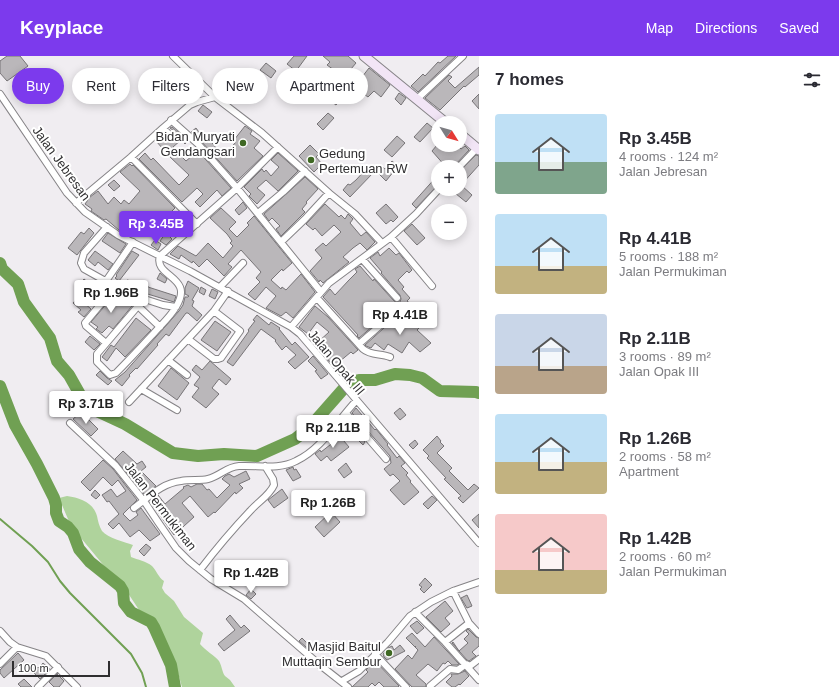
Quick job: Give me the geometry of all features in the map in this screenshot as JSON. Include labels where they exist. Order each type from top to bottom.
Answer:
[{"type":"street","points":[[173,56],[212,94]]},
{"type":"street","points":[[417,99],[463,56]]},
{"type":"street","points":[[367,57],[438,116]]},
{"type":"street","name":"Jalan Jebresan","points":[[0,94],[45,162],[76,203],[107,228],[160,256]]},
{"type":"street","points":[[76,203],[190,105],[212,98]]},
{"type":"street","points":[[224,104],[278,147],[329,193],[355,214],[382,243]]},
{"type":"street","points":[[171,120],[198,144],[237,188],[321,292]]},
{"type":"street","points":[[163,128],[171,136]]},
{"type":"street","points":[[466,160],[478,149],[467,140]]},
{"type":"street","points":[[138,306],[97,354],[96,360],[103,369],[112,375],[121,369],[160,327],[176,307],[181,295],[180,287],[161,267],[158,260],[160,256],[237,188],[278,147]]},
{"type":"street","points":[[131,157],[197,224]]},
{"type":"street","points":[[258,213],[305,171]]},
{"type":"street","points":[[281,242],[329,193]]},
{"type":"street","points":[[291,327],[329,283],[391,237],[433,196]]},
{"type":"street","points":[[107,228],[84,253],[81,263],[91,274],[115,286],[160,327]]},
{"type":"street","points":[[391,237],[432,286]]},
{"type":"street","points":[[106,281],[133,242]]},
{"type":"street","name":"Jalan Opak III","points":[[160,256],[228,291],[291,327],[313,348],[354,399],[419,472],[479,543]]},
{"type":"street","points":[[362,259],[397,298]]},
{"type":"street","points":[[220,287],[243,263]]},
{"type":"street","points":[[106,343],[84,323],[115,286]]},
{"type":"street","points":[[121,291],[163,305],[176,307]]},
{"type":"street","points":[[129,402],[214,311],[228,291]]},
{"type":"street","points":[[317,298],[367,353],[384,354],[390,357]]},
{"type":"street","points":[[188,339],[214,359],[221,358],[240,331],[214,311]]},
{"type":"street","points":[[359,344],[390,317]]},
{"type":"street","points":[[168,360],[188,375]]},
{"type":"street","points":[[141,389],[177,410]]},
{"type":"street","points":[[134,508],[163,486],[170,483],[210,479],[223,471],[238,466],[283,466],[296,462],[328,436],[354,399]]},
{"type":"street","points":[[346,412],[386,459]]},
{"type":"street","name":"Jalan Permukiman","points":[[70,423],[106,456],[144,500],[176,548],[189,561],[211,579],[244,599],[348,687]]},
{"type":"street","name":"Jalan Permukiman","points":[[200,570],[237,525],[272,490],[274,485],[273,479],[265,466]]},
{"type":"street","points":[[342,682],[359,671],[415,612],[453,591],[479,582]]},
{"type":"street","points":[[453,591],[469,623],[479,634]]},
{"type":"street","points":[[415,612],[445,642],[479,680]]},
{"type":"street","points":[[445,642],[469,623]]},
{"type":"street","points":[[0,631],[17,647],[46,656],[77,687]]},
{"type":"street","points":[[0,664],[17,647]]},
{"type":"street","points":[[375,654],[406,687]]},
{"type":"street","points":[[465,664],[470,666],[479,659]]},
{"type":"street","points":[[430,686],[450,669],[458,670],[465,664]]},
{"type":"street","points":[[38,687],[58,667]]},
{"type":"green space","points":[[67,496],[77,498],[89,504],[95,511],[102,531],[112,538],[133,545],[130,551],[131,557],[147,563],[154,568],[160,578],[164,581],[162,588],[165,593],[174,601],[184,617],[203,633],[200,644],[219,661],[225,676],[235,687],[182,687],[176,666],[118,578],[105,567],[71,526],[59,498]]},
{"type":"building","points":[[7,56],[20,56],[28,66],[25,68],[12,68],[12,77],[7,81],[0,73],[0,61]]},
{"type":"building","points":[[294,56],[307,56],[298,68],[292,68],[287,64]]},
{"type":"building","points":[[323,56],[348,56],[356,63],[352,68],[331,68],[327,65],[330,62]]},
{"type":"building","points":[[448,56],[456,56],[418,92],[411,86],[423,74],[425,76],[438,62],[440,63]]},
{"type":"building","points":[[266,63],[276,71],[271,78],[268,76],[268,68],[262,68]]},
{"type":"building","points":[[479,67],[479,75],[465,87],[464,86],[440,110],[425,98],[449,75],[452,77],[448,81],[455,88]]},
{"type":"building","points":[[369,68],[390,85],[381,97],[374,91],[368,97]]},
{"type":"building","points":[[399,93],[406,98],[401,105],[395,99]]},
{"type":"building","points":[[479,94],[479,109],[472,101]]},
{"type":"building","points":[[203,105],[212,112],[207,118],[198,111]]},
{"type":"building","points":[[328,113],[334,118],[323,130],[317,124]]},
{"type":"building","points":[[427,123],[431,126],[431,130],[420,142],[414,137]]},
{"type":"building","points":[[245,126],[252,131],[250,134],[260,141],[254,148],[263,156],[237,181],[191,132],[196,128],[206,142],[209,139],[220,153],[221,152],[224,155],[236,142],[234,140]]},
{"type":"building","points":[[172,127],[188,141],[185,144],[181,140],[173,147],[179,154],[186,161],[198,151],[231,188],[222,196],[217,190],[200,207],[195,202],[203,194],[197,188],[182,202],[139,159],[145,153],[151,160],[153,158],[179,185],[189,175],[156,141],[163,134],[167,139],[174,139],[174,131],[170,128]]},
{"type":"building","points":[[397,136],[405,143],[392,157],[384,150]]},
{"type":"building","name":"Gedung Pertemuan RW","points":[[310,145],[319,154],[316,157],[322,164],[314,172],[299,156]]},
{"type":"building","points":[[467,148],[469,150],[460,160],[440,160],[433,152],[467,152]]},
{"type":"building","points":[[278,153],[298,171],[278,191],[266,180],[257,188],[265,195],[257,204],[249,196],[251,194],[244,187],[262,169],[264,172],[266,170],[271,176],[279,167],[271,160]]},
{"type":"building","points":[[476,155],[479,156],[479,165],[467,178],[467,164]]},
{"type":"building","points":[[392,161],[398,166],[386,181],[375,170],[380,165],[385,169]]},
{"type":"building","points":[[130,164],[132,166],[133,165],[175,208],[165,218],[173,225],[182,215],[189,222],[186,225],[184,223],[170,237],[172,239],[166,245],[160,241],[167,231],[151,217],[136,236],[127,229],[124,233],[120,231],[106,219],[104,220],[91,211],[92,209],[85,204],[90,197],[98,191],[108,204],[114,197],[121,204],[124,200],[129,204],[140,191],[120,172]]},
{"type":"building","points":[[367,168],[373,173],[350,197],[343,190],[348,184],[350,185],[356,180]]},
{"type":"building","points":[[305,177],[318,189],[306,202],[307,203],[302,209],[305,212],[281,236],[276,229],[280,226],[272,218],[269,221],[264,214]]},
{"type":"building","points":[[114,180],[120,186],[114,191],[108,185]]},
{"type":"building","points":[[431,183],[431,192],[416,208],[412,204]]},
{"type":"building","points":[[467,190],[472,195],[466,202],[459,196],[467,196]]},
{"type":"building","points":[[243,202],[247,208],[239,215],[235,210]]},
{"type":"building","points":[[325,204],[339,217],[341,215],[345,219],[348,214],[353,219],[350,223],[361,236],[366,232],[375,242],[367,250],[360,243],[353,248],[343,257],[349,262],[323,283],[320,280],[319,282],[310,271],[322,258],[315,250],[323,243],[326,246],[341,232],[334,225],[322,236],[315,228],[313,230],[306,224]]},
{"type":"building","points":[[386,204],[398,217],[393,222],[391,220],[386,224],[376,213]]},
{"type":"building","points":[[221,208],[236,222],[229,229],[237,237],[249,225],[247,223],[254,216],[292,263],[283,271],[282,269],[271,280],[281,289],[282,287],[286,290],[301,274],[315,292],[293,318],[286,312],[281,316],[266,308],[276,296],[266,287],[255,300],[248,294],[260,282],[256,278],[261,272],[241,250],[228,264],[232,267],[224,276],[207,259],[199,267],[193,261],[192,263],[181,255],[179,259],[170,254],[178,246],[196,256],[208,243],[223,258],[233,246],[230,243],[232,241],[227,234],[210,218]]},
{"type":"building","points":[[412,224],[425,238],[417,245],[404,231]]},
{"type":"building","points":[[89,228],[94,233],[77,255],[68,248],[81,232],[84,234]]},
{"type":"building","points":[[108,233],[126,244],[120,253],[102,241]]},
{"type":"building","points":[[155,240],[161,244],[158,250],[151,245]]},
{"type":"building","points":[[389,248],[396,255],[399,253],[412,270],[409,273],[407,271],[398,280],[404,287],[402,289],[410,298],[407,301],[421,312],[416,317],[403,305],[393,314],[387,314],[359,338],[357,336],[358,335],[323,297],[330,289],[335,295],[357,272],[355,269],[360,266],[394,301],[400,302],[400,295],[370,258],[378,252],[380,256]]},
{"type":"building","points":[[95,251],[113,264],[108,270],[98,262],[95,266],[88,260]]},
{"type":"building","points":[[132,251],[139,255],[119,281],[115,278],[117,276],[116,275]]},
{"type":"building","points":[[160,273],[167,279],[165,283],[157,279]]},
{"type":"building","points":[[84,279],[95,288],[94,289],[102,294],[99,299],[90,294],[83,302],[91,309],[84,317],[78,312],[81,310],[73,303],[84,291],[78,286]]},
{"type":"building","points":[[127,280],[144,284],[148,287],[176,296],[174,302],[126,286]]},
{"type":"building","points":[[188,281],[199,288],[192,300],[194,301],[192,306],[202,315],[197,321],[186,313],[169,336],[166,334],[137,369],[136,368],[129,375],[130,376],[122,386],[115,380],[125,372],[179,311],[183,305],[185,297],[189,296],[185,294],[185,288]]},
{"type":"building","points":[[201,287],[206,290],[204,295],[199,292]]},
{"type":"building","points":[[212,289],[218,292],[215,299],[209,296]]},
{"type":"building","points":[[115,294],[132,306],[113,329],[109,326],[102,333],[96,329],[98,327],[91,322]]},
{"type":"building","points":[[315,306],[328,317],[358,350],[353,354],[351,352],[339,362],[341,365],[336,369],[323,354],[326,351],[317,343],[329,332],[317,322],[308,334],[299,327]]},
{"type":"building","points":[[257,315],[269,325],[271,322],[280,328],[279,329],[292,345],[295,342],[309,357],[295,369],[288,362],[296,355],[286,346],[282,350],[275,341],[276,340],[261,329],[233,366],[227,362],[249,331],[248,330],[255,321],[253,320]]},
{"type":"building","points":[[394,317],[405,325],[411,318],[421,326],[417,330],[431,343],[420,352],[409,342],[402,353],[388,344],[384,350],[375,343],[371,348],[365,345],[393,320]]},
{"type":"building","points":[[136,318],[151,330],[125,357],[116,348],[107,361],[102,357],[111,345],[114,347]]},
{"type":"building","points":[[215,321],[231,332],[217,351],[201,340]]},
{"type":"building","points":[[90,336],[100,344],[94,350],[85,342]]},
{"type":"building","points":[[313,356],[328,374],[321,379],[315,371],[317,370],[308,361]]},
{"type":"building","points":[[210,361],[231,379],[226,385],[219,379],[212,388],[219,394],[206,408],[192,397],[199,388],[194,385],[200,377],[192,370],[196,365],[202,370]]},
{"type":"building","points":[[171,368],[189,383],[177,400],[158,386]]},
{"type":"building","points":[[100,371],[112,381],[108,385],[96,375]]},
{"type":"building","points":[[356,408],[375,430],[376,429],[397,458],[399,456],[405,463],[401,466],[408,473],[406,475],[411,481],[410,482],[419,492],[404,505],[390,490],[400,481],[393,474],[390,476],[384,469],[391,463],[390,456],[352,413]]},
{"type":"building","points":[[400,408],[406,415],[400,420],[394,413]]},
{"type":"building","points":[[79,414],[86,421],[88,419],[98,429],[91,436],[73,419]]},
{"type":"building","points":[[346,420],[365,442],[363,445],[342,424]]},
{"type":"building","points":[[338,434],[349,447],[331,461],[327,456],[321,461],[315,454],[320,450],[321,452],[335,441],[333,439]]},
{"type":"building","points":[[437,436],[444,446],[437,453],[452,468],[449,471],[468,490],[474,484],[479,488],[463,503],[458,498],[461,496],[444,479],[446,478],[427,458],[429,456],[423,450]]},
{"type":"building","points":[[415,440],[418,444],[413,449],[409,445]]},
{"type":"building","points":[[123,451],[137,464],[142,461],[146,467],[141,471],[156,486],[144,494],[115,459]]},
{"type":"building","points":[[103,460],[113,469],[137,500],[123,514],[130,521],[138,515],[136,512],[141,508],[160,534],[150,541],[139,530],[130,537],[119,523],[113,529],[108,524],[119,514],[109,501],[107,502],[102,495],[111,489],[117,497],[126,491],[118,480],[112,486],[103,477],[90,491],[81,482]]},
{"type":"building","points":[[346,463],[352,472],[344,478],[338,470]]},
{"type":"building","points":[[293,467],[301,477],[293,481],[286,470]]},
{"type":"building","points":[[246,471],[250,479],[239,484],[243,488],[236,494],[235,492],[215,513],[214,512],[208,517],[190,496],[182,503],[194,517],[174,535],[150,501],[158,495],[165,504],[184,488],[183,487],[188,485],[191,487],[197,484],[202,484],[217,498],[230,485],[222,479],[225,476],[229,474],[234,477]]},
{"type":"building","points":[[282,489],[288,498],[274,508],[268,500]]},
{"type":"building","points":[[95,490],[100,495],[96,499],[91,495]]},
{"type":"building","points":[[432,496],[437,500],[428,509],[423,504]]},
{"type":"building","points":[[331,512],[340,522],[324,537],[315,527]]},
{"type":"building","points":[[479,514],[479,528],[472,520]]},
{"type":"building","points":[[146,544],[151,548],[144,556],[139,551]]},
{"type":"building","points":[[425,578],[432,585],[424,593],[420,589],[422,587],[419,585]]},
{"type":"building","points":[[251,589],[256,594],[251,599],[246,595]]},
{"type":"building","points":[[467,595],[472,606],[467,608],[461,598]]},
{"type":"building","points":[[445,601],[453,611],[445,618],[450,624],[441,632],[426,617]]},
{"type":"building","points":[[230,615],[241,628],[244,625],[250,631],[224,651],[218,644],[235,630],[226,619]]},
{"type":"building","points":[[417,621],[424,628],[417,634],[410,626]]},
{"type":"building","points":[[468,629],[479,638],[479,646],[472,652],[476,656],[469,661],[459,651],[468,643],[464,639],[469,634],[466,631]]},
{"type":"building","points":[[412,633],[425,647],[434,637],[459,664],[452,665],[448,661],[445,664],[443,663],[437,671],[428,664],[416,675],[426,684],[426,687],[412,687],[395,669],[408,655],[412,659],[418,650],[406,638]]},
{"type":"building","points":[[302,638],[314,650],[312,652],[299,641]]},
{"type":"building","points":[[400,645],[405,651],[387,660],[384,657],[383,654],[388,648],[392,646],[394,650]]},
{"type":"building","points":[[18,653],[24,660],[4,678],[0,673],[0,670]]},
{"type":"building","points":[[375,661],[399,686],[384,687],[379,682],[375,686],[372,683],[368,687],[352,687],[368,672],[366,670]]},
{"type":"building","points":[[43,663],[50,669],[40,679],[30,669],[34,665],[38,668]]},
{"type":"building","points":[[465,671],[469,676],[460,685],[459,684],[452,687],[446,682],[452,676],[451,674],[458,674]]},
{"type":"building","points":[[57,674],[64,681],[59,687],[54,687],[49,682]]},
{"type":"building","points":[[24,679],[32,687],[21,687],[18,684]]},
{"type":"waterway","points":[[0,263],[2,269],[18,284],[24,302],[50,338],[57,361],[69,375],[82,398],[97,411],[125,424],[173,453],[198,456],[224,454],[257,456],[295,439],[309,428],[346,386],[359,380],[375,380],[395,374],[410,375],[422,378],[440,391],[479,393]]},
{"type":"waterway","points":[[0,386],[15,425],[54,498],[56,513],[59,521],[68,527],[73,533],[79,549],[90,562],[120,586],[123,591],[124,603],[131,612],[151,622],[171,665],[175,687]]},
{"type":"waterway","points":[[0,519],[32,546],[48,562],[60,581],[70,593],[131,654],[142,673],[146,687]]},
{"type":"place","name":"Bidan Muryati Gendangsari","points":[[243,143]]},
{"type":"place","name":"Gedung Pertemuan RW","points":[[311,160]]},
{"type":"place","name":"Masjid Baitul Muttaqin Sembur","points":[[389,653]]}]
